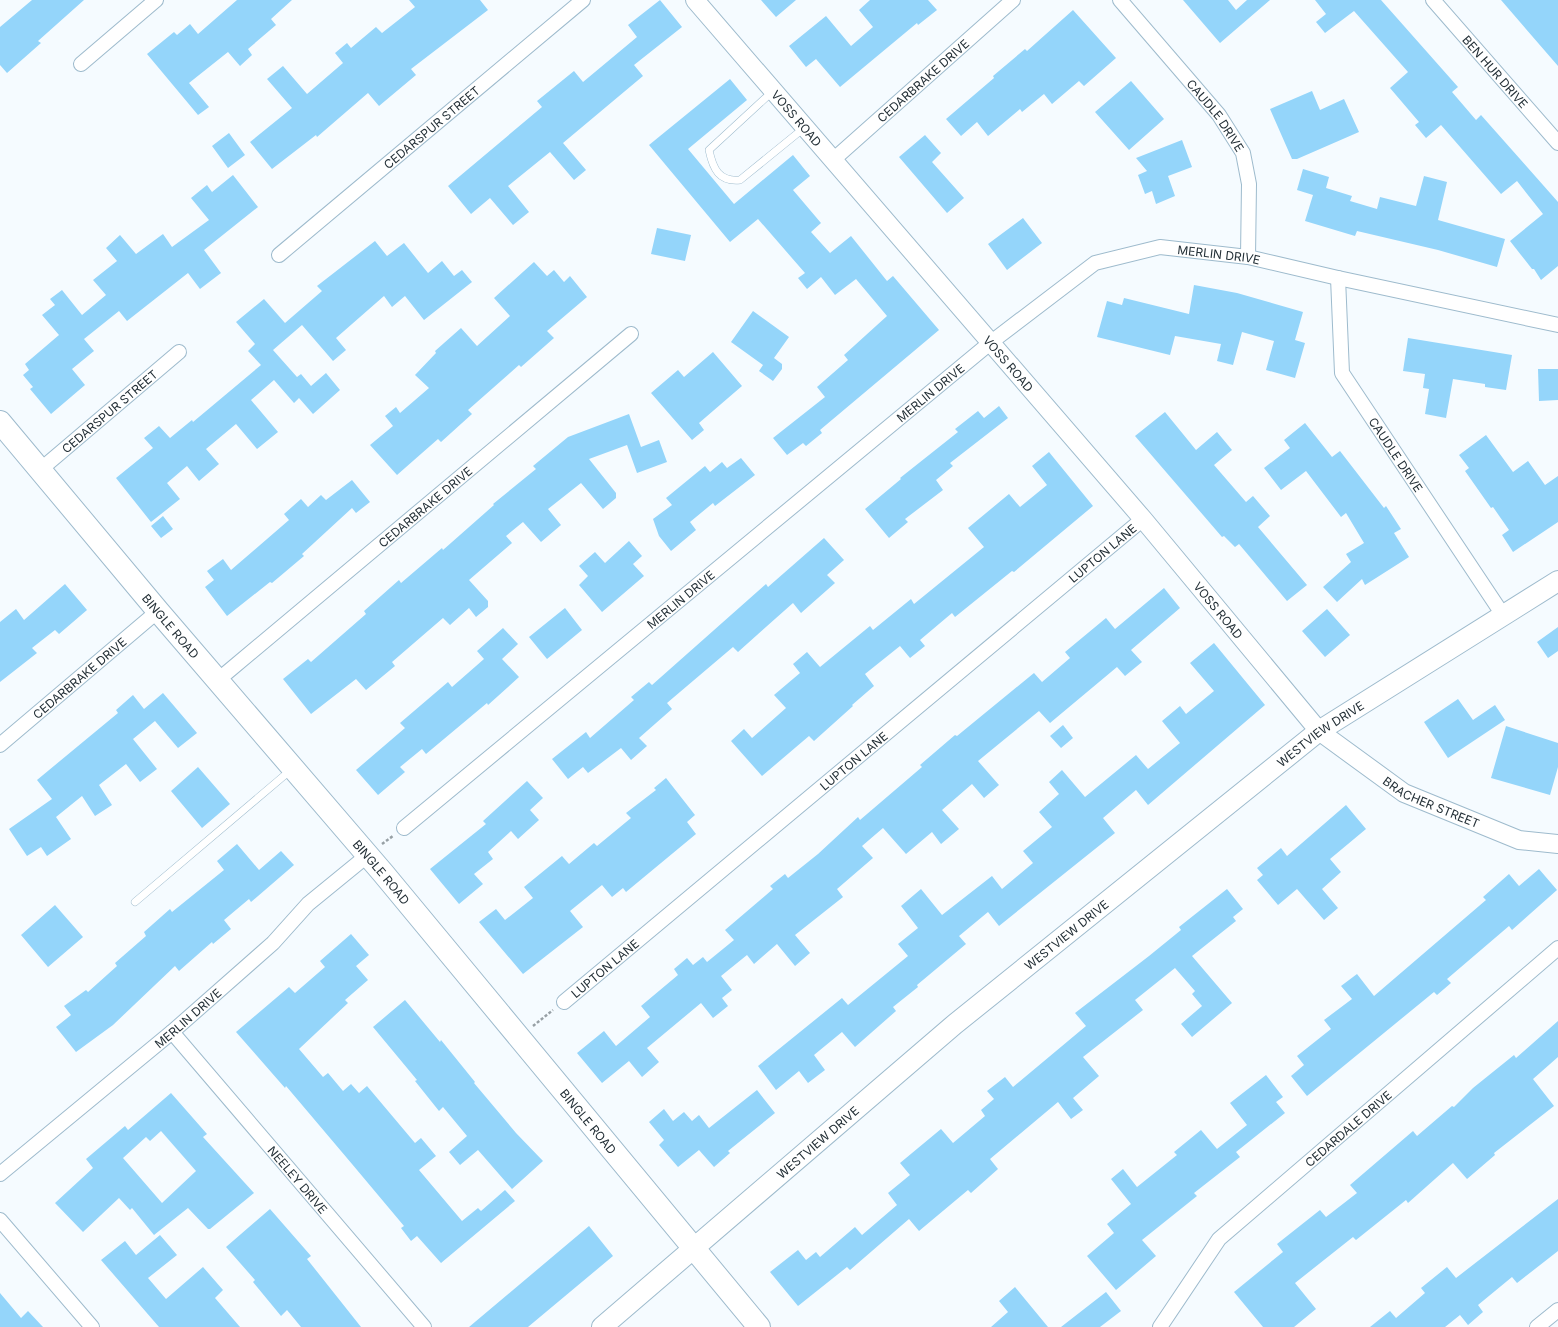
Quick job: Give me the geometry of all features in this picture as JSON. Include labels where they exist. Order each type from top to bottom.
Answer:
[{"type":"main road","name":"BINGLE ROAD","points":[[0,422],[158,610],[368,855],[759,1327]]},
{"type":"main road","name":"WESTVIEW DRIVE","points":[[602,1327],[695,1249],[955,1024],[1319,731],[1558,581]]},
{"type":"street","points":[[81,64],[156,0]]},
{"type":"street","name":"CEDARSPUR STREET","points":[[279,255],[583,0]]},
{"type":"street","name":"VOSS ROAD","points":[[695,0],[1143,519],[1319,731]]},
{"type":"street","name":"CEDARBRAKE DRIVE","points":[[833,160],[1013,0]]},
{"type":"street","name":"CAUDLE DRIVE","points":[[1120,0],[1219,115],[1243,153],[1249,184],[1248,257]]},
{"type":"street","name":"BEN HUR DRIVE","points":[[1433,0],[1558,143]]},
{"type":"street","name":"MERLIN DRIVE","points":[[405,827],[990,343],[1095,263],[1160,247],[1248,257],[1338,278],[1558,325]]},
{"type":"street","name":"CAUDLE DRIVE","points":[[1338,278],[1342,373],[1503,615]]},
{"type":"street","name":"CEDARBRAKE DRIVE","points":[[218,680],[632,334]]},
{"type":"street","name":"CEDARSPUR STREET","points":[[40,470],[179,352]]},
{"type":"street","name":"LUPTON LANE","points":[[566,1000],[1143,519]]},
{"type":"street","name":"CEDARBRAKE DRIVE","points":[[0,745],[158,610]]},
{"type":"street","name":"BRACHER STREET","points":[[1319,731],[1404,793],[1519,840],[1558,844]]},
{"type":"street","name":"MERLIN DRIVE","points":[[0,1174],[172,1032],[274,943],[308,904],[368,855]]},
{"type":"street","name":"CEDARDALE DRIVE","points":[[1160,1327],[1220,1239],[1558,948]]},
{"type":"street","name":"NEELEY DRIVE","points":[[172,1032],[424,1327]]},
{"type":"street","points":[[0,1220],[92,1327]]},
{"type":"street","points":[[1537,1327],[1558,1310]]},
{"type":"lane","points":[[773,91],[709,150],[712,164],[722,176],[729,181],[740,180],[805,127]]},
{"type":"lane","points":[[135,902],[293,768]]},
{"type":"path","points":[[368,855],[405,827]]},
{"type":"path","points":[[519,1037],[566,1000]]},
{"type":"building","points":[[32,0],[84,0],[38,41],[41,43],[7,73],[0,65],[0,27]]},
{"type":"building","points":[[237,0],[292,0],[271,19],[276,25],[248,49],[252,55],[240,66],[228,52],[189,83],[209,107],[198,115],[147,54],[174,32],[177,35],[190,24],[198,34]]},
{"type":"building","points":[[409,0],[480,0],[488,10],[411,69],[416,75],[379,106],[368,93],[317,137],[316,135],[272,169],[250,142],[292,108],[267,79],[283,66],[307,94],[343,63],[335,53],[347,43],[351,48],[376,27],[382,33],[415,7]]},
{"type":"building","points":[[660,0],[682,27],[634,65],[643,76],[563,143],[586,170],[574,180],[550,152],[508,186],[529,212],[513,225],[490,198],[471,214],[448,186],[542,107],[537,101],[574,71],[583,82],[637,37],[628,25]]},
{"type":"building","points":[[761,0],[796,0],[776,17]]},
{"type":"building","points":[[870,0],[928,0],[937,10],[918,25],[917,23],[840,87],[816,59],[806,67],[789,46],[826,16],[851,46],[873,27],[859,10]]},
{"type":"building","points":[[1183,0],[1228,0],[1236,10],[1247,0],[1270,0],[1220,43]]},
{"type":"building","points":[[1315,0],[1381,0],[1458,87],[1452,92],[1476,120],[1481,115],[1558,202],[1558,266],[1541,280],[1534,269],[1532,269],[1510,241],[1543,214],[1517,181],[1501,194],[1441,125],[1426,138],[1415,125],[1419,122],[1390,88],[1408,72],[1354,11],[1325,33],[1316,22],[1326,14]]},
{"type":"building","points":[[1501,0],[1558,0],[1558,66]]},
{"type":"building","points":[[1073,10],[1116,58],[1084,86],[1079,81],[1052,104],[1044,94],[1022,112],[1020,109],[988,136],[977,122],[961,136],[946,119],[994,78],[993,76],[1025,49],[1027,51]]},
{"type":"building","points":[[730,79],[747,100],[688,149],[734,204],[793,155],[810,176],[793,190],[821,223],[811,232],[830,253],[851,236],[887,281],[893,276],[939,330],[820,430],[822,433],[806,446],[803,443],[787,455],[773,438],[825,397],[817,387],[848,360],[844,355],[887,316],[856,279],[835,295],[821,277],[807,289],[798,278],[805,273],[758,219],[730,242],[649,145]]},
{"type":"building","points":[[1131,81],[1164,119],[1129,150],[1095,112]]},
{"type":"building","points":[[1312,91],[1320,110],[1344,99],[1359,132],[1297,159],[1292,159],[1270,109]]},
{"type":"building","points":[[229,133],[245,155],[228,168],[212,146]]},
{"type":"building","points":[[925,135],[941,153],[932,162],[964,198],[947,213],[899,157]]},
{"type":"building","points":[[1182,140],[1192,167],[1168,176],[1175,196],[1156,204],[1152,191],[1145,194],[1138,175],[1147,171],[1136,158]]},
{"type":"building","points":[[1303,169],[1329,177],[1326,188],[1352,196],[1350,201],[1377,209],[1380,197],[1416,206],[1424,176],[1447,182],[1438,220],[1505,239],[1497,267],[1438,250],[1357,231],[1355,236],[1305,221],[1313,195],[1297,190]]},
{"type":"building","points":[[233,175],[258,207],[204,250],[221,273],[200,289],[188,273],[127,321],[119,311],[84,339],[94,351],[72,369],[85,385],[51,414],[30,389],[33,387],[23,375],[29,370],[25,364],[59,335],[42,315],[55,305],[50,299],[62,290],[82,315],[106,295],[93,280],[117,261],[106,248],[120,235],[136,254],[163,234],[172,247],[209,220],[191,198],[207,185],[212,192]]},
{"type":"building","points":[[1023,218],[1042,243],[1007,270],[988,244]]},
{"type":"building","points":[[657,228],[691,235],[685,261],[651,254]]},
{"type":"building","points":[[375,241],[387,256],[404,243],[428,273],[442,261],[454,276],[462,270],[472,282],[424,320],[405,296],[392,307],[384,296],[336,338],[346,350],[333,361],[302,325],[273,350],[297,377],[301,374],[311,386],[326,373],[340,390],[313,414],[299,398],[294,403],[274,380],[251,400],[278,432],[257,449],[236,424],[206,449],[219,464],[199,481],[187,466],[167,483],[180,499],[151,522],[116,478],[153,448],[144,438],[159,426],[170,438],[192,420],[193,422],[261,365],[248,351],[255,344],[236,322],[264,299],[285,323],[322,291],[317,286]]},
{"type":"building","points":[[534,262],[547,276],[554,270],[564,282],[570,276],[587,297],[547,331],[554,338],[521,367],[519,365],[468,410],[472,414],[441,442],[438,439],[397,475],[370,445],[393,426],[385,416],[396,407],[400,413],[429,388],[415,375],[436,353],[435,351],[461,328],[477,346],[510,316],[494,298]]},
{"type":"building","points":[[1194,285],[1237,293],[1303,312],[1295,340],[1305,343],[1295,378],[1266,370],[1274,341],[1242,332],[1233,365],[1217,361],[1221,344],[1175,336],[1170,355],[1097,337],[1107,301],[1122,305],[1124,298],[1189,314]]},
{"type":"building","points":[[753,311],[789,337],[774,358],[782,364],[782,369],[773,381],[759,371],[763,365],[731,342]]},
{"type":"building","points":[[1408,338],[1512,355],[1506,390],[1485,387],[1485,384],[1453,379],[1446,418],[1425,414],[1429,389],[1423,388],[1425,374],[1403,371]]},
{"type":"building","points":[[713,352],[742,386],[699,423],[704,430],[692,440],[651,393],[678,370],[684,377]]},
{"type":"building","points":[[1538,369],[1558,369],[1558,400],[1539,401]]},
{"type":"building","points":[[999,406],[1008,418],[950,463],[953,466],[936,480],[943,490],[905,519],[908,522],[889,538],[865,509],[901,479],[900,478],[958,432],[955,429],[978,411],[984,418]]},
{"type":"building","points":[[1165,412],[1196,450],[1217,432],[1232,450],[1214,465],[1246,502],[1253,496],[1270,516],[1258,527],[1307,585],[1287,601],[1239,544],[1235,547],[1224,536],[1222,537],[1135,436]]},
{"type":"building","points":[[629,414],[641,447],[659,440],[667,462],[637,473],[627,445],[589,459],[616,493],[616,498],[603,509],[581,483],[548,509],[561,525],[541,542],[523,522],[506,536],[512,543],[469,580],[488,601],[488,607],[476,617],[469,608],[450,625],[443,618],[392,662],[395,666],[366,690],[356,679],[311,714],[283,679],[308,659],[311,662],[366,614],[364,611],[399,580],[401,583],[442,548],[443,550],[494,505],[493,504],[536,469],[533,466],[568,437]]},
{"type":"building","points":[[1305,423],[1332,457],[1340,451],[1384,508],[1386,506],[1401,529],[1394,533],[1409,557],[1365,585],[1362,579],[1337,602],[1323,587],[1351,562],[1346,554],[1364,543],[1346,513],[1341,517],[1306,471],[1281,490],[1264,468],[1290,448],[1284,440]]},
{"type":"building","points":[[1486,435],[1513,472],[1528,461],[1545,485],[1558,476],[1558,522],[1513,552],[1502,535],[1509,530],[1493,507],[1491,508],[1465,471],[1469,468],[1459,455]]},
{"type":"building","points":[[1049,452],[1093,506],[1014,572],[1012,571],[955,617],[952,613],[920,640],[925,646],[910,658],[900,646],[865,674],[874,686],[814,741],[809,736],[762,776],[731,741],[744,729],[752,738],[786,708],[774,695],[800,673],[793,664],[807,652],[820,667],[870,626],[873,630],[911,599],[914,604],[984,547],[968,528],[1009,494],[1020,507],[1047,485],[1032,466]]},
{"type":"building","points":[[741,458],[755,475],[715,506],[713,503],[690,522],[696,530],[671,551],[659,536],[653,519],[672,505],[666,498],[705,466],[710,472],[722,462],[727,468]]},
{"type":"building","points":[[352,480],[370,502],[356,513],[352,508],[302,554],[304,556],[272,583],[270,582],[227,616],[205,587],[214,580],[207,571],[223,559],[231,570],[289,520],[284,514],[301,499],[308,507],[321,495],[326,500]]},
{"type":"building","points":[[163,516],[173,529],[161,538],[151,526]]},
{"type":"building","points":[[824,538],[844,560],[827,575],[835,583],[801,613],[793,603],[738,652],[733,647],[667,703],[672,709],[639,738],[647,746],[631,760],[621,748],[588,773],[583,767],[568,779],[552,759],[586,732],[590,738],[634,700],[631,697],[649,682],[652,685],[766,584],[768,587]]},
{"type":"building","points":[[629,541],[642,556],[633,564],[644,576],[602,612],[579,585],[588,576],[579,566],[595,552],[605,563]]},
{"type":"building","points":[[65,584],[87,610],[59,634],[55,630],[32,648],[37,653],[0,682],[0,622],[16,609],[24,620]]},
{"type":"building","points":[[1164,588],[1180,608],[1131,650],[1142,662],[1125,676],[1117,667],[1050,723],[1039,711],[978,761],[999,785],[984,798],[972,784],[942,810],[959,829],[941,844],[932,832],[906,854],[883,828],[862,846],[873,858],[837,889],[843,897],[795,935],[810,953],[795,966],[777,944],[754,964],[747,955],[721,976],[732,990],[722,998],[728,1006],[713,1018],[701,1003],[647,1048],[659,1062],[642,1077],[629,1061],[602,1083],[577,1053],[604,1031],[616,1046],[650,1017],[641,1006],[678,975],[674,969],[687,958],[693,965],[703,957],[707,962],[734,940],[725,930],[773,889],[770,886],[785,874],[788,878],[818,854],[858,817],[860,820],[922,767],[920,765],[955,735],[957,736],[1034,673],[1042,682],[1070,658],[1065,652],[1106,618],[1115,629]]},
{"type":"building","points":[[565,608],[582,630],[547,659],[529,637]]},
{"type":"building","points":[[1327,609],[1350,635],[1325,657],[1302,631]]},
{"type":"building","points":[[1558,627],[1558,651],[1548,658],[1537,642]]},
{"type":"building","points":[[503,628],[518,644],[502,659],[519,677],[488,705],[487,703],[426,754],[422,749],[400,767],[405,772],[378,795],[356,770],[405,728],[400,723],[448,682],[452,687],[484,659],[477,651]]},
{"type":"building","points":[[1214,643],[1265,705],[1148,805],[1136,790],[1103,818],[1115,833],[999,926],[988,912],[959,936],[966,944],[893,1007],[896,1011],[855,1047],[842,1032],[814,1055],[825,1070],[808,1083],[799,1071],[776,1090],[758,1066],[842,998],[848,1005],[908,956],[898,944],[918,928],[901,906],[921,889],[942,915],[992,876],[1002,889],[1033,863],[1023,851],[1052,827],[1039,812],[1059,794],[1049,782],[1062,770],[1085,797],[1136,755],[1148,769],[1180,743],[1162,721],[1180,706],[1186,714],[1214,691],[1190,663]]},
{"type":"building","points":[[163,693],[197,733],[178,748],[155,721],[133,739],[157,769],[140,782],[126,764],[99,785],[112,805],[95,816],[82,796],[56,817],[71,839],[47,856],[41,847],[27,856],[9,829],[52,799],[37,780],[118,713],[116,710],[133,695],[144,709]]},
{"type":"building","points":[[1458,699],[1473,720],[1495,705],[1505,720],[1448,758],[1424,722]]},
{"type":"building","points":[[1063,725],[1073,738],[1061,748],[1050,736]]},
{"type":"building","points":[[1506,726],[1558,743],[1558,767],[1550,795],[1491,778]]},
{"type":"building","points":[[198,767],[230,804],[202,828],[171,791]]},
{"type":"building","points":[[666,778],[695,815],[687,822],[696,834],[626,892],[623,888],[612,897],[602,885],[570,911],[583,927],[523,974],[479,922],[496,909],[505,920],[533,898],[524,887],[562,856],[569,864],[594,843],[597,846],[631,818],[626,813],[656,790],[654,788]]},
{"type":"building","points":[[527,781],[543,798],[530,810],[539,820],[518,839],[511,831],[488,852],[493,859],[474,874],[483,884],[459,904],[430,869],[486,824],[483,821]]},
{"type":"building","points":[[1346,805],[1366,829],[1330,859],[1341,872],[1322,889],[1338,908],[1324,920],[1297,889],[1278,905],[1257,880],[1263,875],[1257,868],[1281,848],[1287,856]]},
{"type":"building","points":[[237,844],[259,870],[281,851],[294,865],[251,902],[249,899],[224,920],[231,929],[213,944],[212,942],[179,971],[175,966],[113,1025],[76,1052],[56,1027],[71,1015],[64,1006],[86,990],[88,992],[117,966],[115,963],[146,936],[144,932],[170,909],[172,912],[224,870],[217,861]]},
{"type":"building","points":[[1539,869],[1557,890],[1512,930],[1509,926],[1447,979],[1451,983],[1437,995],[1434,992],[1307,1096],[1291,1076],[1304,1065],[1297,1056],[1331,1029],[1324,1020],[1352,999],[1341,986],[1357,974],[1374,996],[1486,900],[1483,897],[1509,874],[1519,886]]},
{"type":"building","points":[[1227,889],[1243,909],[1233,917],[1236,921],[1192,956],[1232,1003],[1192,1037],[1181,1024],[1202,1006],[1192,994],[1195,991],[1175,968],[1135,1000],[1143,1010],[1083,1057],[1099,1076],[1073,1098],[1083,1110],[1071,1119],[1058,1102],[990,1159],[998,1169],[971,1193],[968,1190],[919,1231],[909,1219],[850,1270],[847,1267],[798,1306],[770,1272],[798,1250],[806,1260],[816,1252],[820,1257],[855,1227],[862,1235],[897,1205],[888,1193],[910,1175],[900,1163],[941,1129],[953,1143],[985,1116],[981,1110],[994,1099],[987,1091],[1005,1077],[1013,1087],[1086,1026],[1075,1013],[1181,930],[1179,927]]},
{"type":"building","points":[[55,905],[83,937],[48,967],[21,935]]},
{"type":"building","points":[[351,934],[369,955],[356,966],[368,980],[345,1000],[348,1003],[299,1049],[323,1077],[328,1073],[343,1091],[351,1084],[359,1093],[367,1086],[415,1143],[421,1138],[436,1156],[419,1170],[462,1221],[478,1208],[481,1211],[505,1190],[515,1201],[441,1263],[417,1236],[411,1241],[401,1228],[404,1226],[286,1086],[285,1088],[236,1032],[289,987],[295,993],[325,967],[320,961]]},
{"type":"building","points":[[405,1000],[440,1042],[441,1040],[475,1082],[474,1083],[516,1133],[543,1161],[512,1189],[478,1150],[460,1165],[449,1152],[467,1136],[443,1107],[439,1111],[415,1081],[417,1080],[373,1027]]},
{"type":"building","points":[[1558,1021],[1558,1057],[1533,1079],[1554,1106],[1494,1153],[1495,1155],[1467,1179],[1453,1163],[1408,1203],[1406,1200],[1356,1240],[1353,1237],[1295,1283],[1316,1309],[1294,1327],[1263,1327],[1234,1292],[1283,1252],[1277,1244],[1320,1210],[1326,1217],[1357,1193],[1350,1185],[1413,1131],[1417,1136],[1452,1106],[1454,1107],[1473,1088],[1514,1055],[1516,1058]]},
{"type":"building","points":[[1266,1075],[1283,1097],[1276,1102],[1285,1113],[1236,1152],[1240,1157],[1194,1193],[1197,1196],[1142,1240],[1156,1256],[1116,1290],[1087,1256],[1114,1233],[1107,1224],[1131,1204],[1111,1179],[1123,1169],[1137,1187],[1177,1155],[1174,1152],[1201,1130],[1217,1149],[1247,1125],[1230,1103]]},
{"type":"building","points":[[757,1090],[775,1113],[728,1151],[730,1153],[714,1167],[699,1150],[678,1167],[659,1145],[664,1140],[649,1122],[664,1109],[673,1121],[684,1112],[692,1121],[699,1115],[709,1128]]},
{"type":"building","points":[[171,1093],[207,1134],[203,1137],[254,1193],[210,1229],[208,1229],[188,1208],[154,1235],[132,1208],[130,1210],[119,1198],[83,1232],[55,1203],[93,1168],[86,1159],[125,1126],[128,1130]],"holes":[[[161,1131],[196,1171],[162,1203],[123,1158],[146,1137],[150,1141]]]},
{"type":"building","points":[[1558,1199],[1558,1251],[1517,1283],[1512,1277],[1478,1305],[1483,1312],[1468,1325],[1460,1315],[1445,1327],[1370,1327],[1390,1311],[1396,1318],[1425,1293],[1421,1288],[1447,1267],[1456,1278]]},
{"type":"building","points":[[270,1209],[311,1256],[307,1259],[361,1327],[301,1327],[287,1310],[281,1316],[253,1282],[255,1280],[226,1247]]},
{"type":"building","points":[[589,1226],[613,1256],[528,1327],[469,1327]]},
{"type":"building","points":[[160,1235],[177,1255],[148,1278],[166,1299],[203,1267],[223,1290],[215,1298],[240,1327],[159,1327],[101,1260],[125,1241],[136,1255]]},
{"type":"building","points":[[1015,1287],[1048,1327],[991,1327],[1008,1312],[999,1301]]},
{"type":"building","points":[[1106,1292],[1121,1311],[1100,1327],[1061,1327]]},
{"type":"building","points":[[0,1293],[21,1318],[28,1311],[43,1327],[0,1327]]}]
